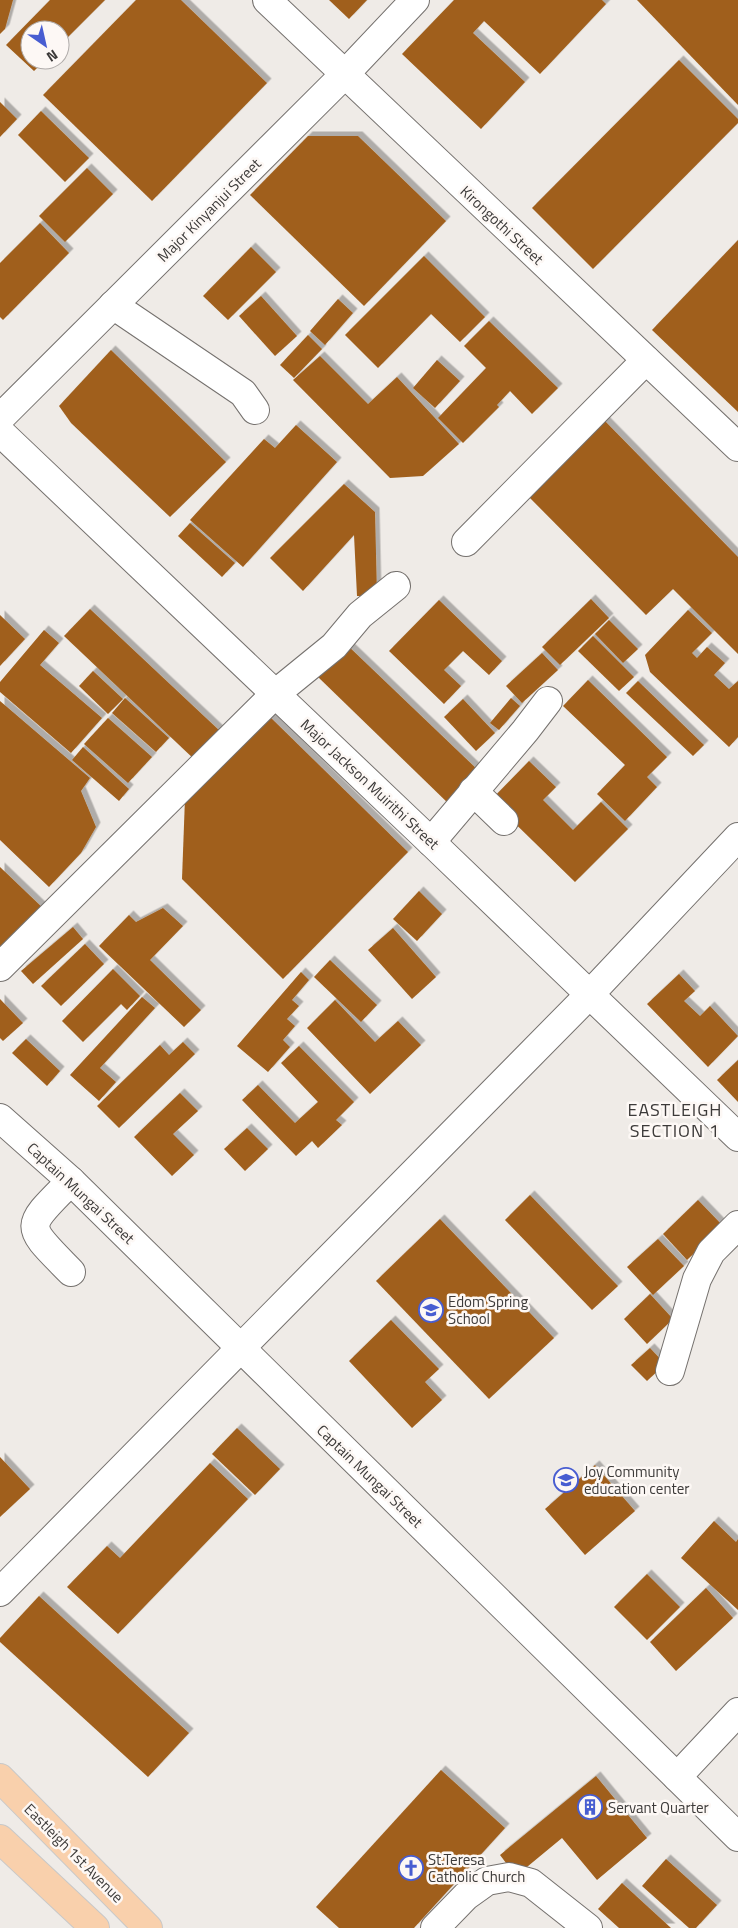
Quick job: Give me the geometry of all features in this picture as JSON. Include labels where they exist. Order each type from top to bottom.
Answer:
[{"type":"main road","name":"Eastleigh 1st Avenue","points":[[0,1778],[148,1928]]},
{"type":"main road","points":[[0,1838],[95,1928]]},
{"type":"street","name":"Kirongothi Street","points":[[267,0],[738,447]]},
{"type":"street","name":"Major Kinyanjui Street","points":[[0,418],[344,75],[415,0]]},
{"type":"street","points":[[113,305],[243,393],[255,410]]},
{"type":"street","points":[[466,542],[646,360]]},
{"type":"street","name":"Major Jackson Muirithi Street","points":[[0,432],[590,994],[738,1138]]},
{"type":"street","points":[[0,967],[275,694],[334,646],[360,616],[396,586]]},
{"type":"street","points":[[431,842],[548,701]]},
{"type":"street","points":[[473,791],[504,821]]},
{"type":"street","points":[[0,1592],[239,1347],[590,994],[738,837]]},
{"type":"street","name":"Captain Mungai Street","points":[[0,1118],[71,1181],[738,1837]]},
{"type":"street","points":[[71,1181],[39,1213],[34,1225],[38,1238],[71,1272]]},
{"type":"street","points":[[670,1371],[697,1279],[710,1252],[738,1225]]},
{"type":"street","points":[[677,1777],[738,1712]]},
{"type":"street","points":[[435,1928],[466,1896],[487,1882],[509,1877],[531,1883],[588,1928]]},
{"type":"building","points":[[0,0],[13,0],[5,29],[0,34]]},
{"type":"building","points":[[50,0],[105,0],[70,35],[70,20],[30,20]]},
{"type":"building","points":[[136,0],[181,0],[267,83],[152,201],[43,95],[67,70],[70,70],[70,67]]},
{"type":"building","points":[[329,0],[367,0],[349,19]]},
{"type":"building","points":[[454,0],[602,0],[606,4],[540,74],[484,21],[473,33],[525,82],[481,129],[402,54]]},
{"type":"building","points":[[637,0],[738,0],[738,105],[686,51]]},
{"type":"building","points":[[20,31],[20,58],[6,45]]},
{"type":"building","points":[[679,60],[738,119],[738,123],[593,269],[532,208]]},
{"type":"building","points":[[0,102],[17,119],[0,137]]},
{"type":"building","points":[[41,111],[89,158],[65,182],[18,135]]},
{"type":"building","points":[[308,136],[358,136],[446,221],[364,306],[250,195]]},
{"type":"building","points":[[87,168],[113,194],[65,242],[39,216]]},
{"type":"building","points":[[40,223],[69,253],[3,320],[0,317],[0,263]]},
{"type":"building","points":[[738,240],[738,412],[652,330]]},
{"type":"building","points":[[251,247],[276,272],[228,320],[203,296]]},
{"type":"building","points":[[424,256],[485,317],[460,342],[431,314],[378,368],[345,335]]},
{"type":"building","points":[[261,296],[297,336],[275,356],[239,316]]},
{"type":"building","points":[[338,299],[353,313],[325,345],[310,331]]},
{"type":"building","points":[[489,321],[558,388],[532,414],[510,391],[497,405],[499,407],[463,443],[438,418],[486,368],[464,346]]},
{"type":"building","points":[[308,335],[322,349],[294,378],[280,365]]},
{"type":"building","points":[[111,350],[226,462],[170,517],[71,423],[59,406]]},
{"type":"building","points":[[320,356],[368,404],[397,377],[459,444],[423,476],[390,478],[293,380]]},
{"type":"building","points":[[437,360],[460,381],[435,408],[413,388]]},
{"type":"building","points":[[603,419],[738,557],[738,654],[673,589],[646,615],[526,494]]},
{"type":"building","points":[[296,425],[337,462],[243,567],[190,520],[264,439],[275,448]]},
{"type":"building","points":[[344,484],[375,512],[377,596],[357,596],[354,535],[303,591],[270,558]]},
{"type":"building","points":[[190,523],[235,563],[222,577],[178,536]]},
{"type":"building","points":[[591,599],[609,618],[560,665],[542,647]]},
{"type":"building","points":[[439,600],[502,661],[489,675],[463,651],[444,670],[461,686],[444,704],[389,651]]},
{"type":"building","points":[[90,609],[222,733],[196,761],[64,636]]},
{"type":"building","points":[[688,610],[712,633],[692,653],[697,658],[707,647],[725,663],[714,675],[729,689],[738,681],[738,737],[729,747],[650,672],[645,655]]},
{"type":"building","points":[[0,615],[25,639],[0,666]]},
{"type":"building","points":[[609,620],[638,649],[623,663],[595,634]]},
{"type":"building","points":[[44,630],[59,643],[40,665],[102,718],[71,753],[0,692],[0,682]]},
{"type":"building","points":[[593,636],[634,677],[619,691],[578,651]]},
{"type":"building","points":[[345,643],[481,773],[451,806],[317,676]]},
{"type":"building","points":[[542,653],[558,670],[522,703],[506,686]]},
{"type":"building","points":[[93,671],[123,699],[108,714],[79,686]]},
{"type":"building","points":[[588,680],[667,757],[647,777],[657,787],[625,821],[597,794],[625,765],[563,706]]},
{"type":"building","points":[[638,681],[704,745],[693,756],[626,693]]},
{"type":"building","points":[[125,698],[169,738],[156,752],[112,713]]},
{"type":"building","points":[[511,698],[520,706],[499,730],[490,723]]},
{"type":"building","points":[[463,699],[495,733],[476,751],[444,717]]},
{"type":"building","points":[[0,701],[90,778],[81,791],[96,827],[81,853],[49,887],[0,840]]},
{"type":"building","points":[[267,714],[408,852],[283,979],[182,879],[185,798]]},
{"type":"building","points":[[108,718],[152,757],[128,783],[84,744]]},
{"type":"building","points":[[83,747],[129,789],[119,801],[72,760]]},
{"type":"building","points":[[529,761],[556,787],[543,800],[573,830],[601,802],[628,829],[575,882],[491,800]]},
{"type":"building","points":[[0,867],[46,911],[0,958]]},
{"type":"building","points":[[419,891],[442,914],[417,941],[393,919]]},
{"type":"building","points":[[163,908],[183,926],[150,960],[201,1010],[184,1027],[99,946],[129,915],[136,922]]},
{"type":"building","points":[[73,927],[83,939],[33,984],[21,971]]},
{"type":"building","points":[[393,928],[436,977],[412,999],[368,950]]},
{"type":"building","points":[[85,944],[104,964],[61,1006],[41,986]]},
{"type":"building","points":[[330,960],[377,1005],[361,1022],[314,977]]},
{"type":"building","points":[[113,969],[140,996],[127,1010],[121,1004],[83,1042],[62,1021]]},
{"type":"building","points":[[301,972],[309,980],[292,1000],[299,1006],[287,1019],[295,1026],[283,1040],[290,1047],[268,1072],[237,1046]]},
{"type":"building","points":[[679,974],[695,991],[684,1001],[700,1016],[710,1006],[738,1036],[708,1067],[647,1004]]},
{"type":"building","points":[[142,997],[155,1008],[100,1068],[116,1082],[99,1101],[70,1075]]},
{"type":"building","points":[[0,999],[23,1023],[3,1041],[0,1038]]},
{"type":"building","points":[[335,1000],[375,1042],[398,1021],[421,1045],[370,1094],[307,1028]]},
{"type":"building","points":[[26,1039],[60,1071],[47,1086],[12,1053]]},
{"type":"building","points":[[183,1042],[195,1054],[119,1128],[97,1106],[160,1045],[169,1055]]},
{"type":"building","points":[[299,1046],[354,1102],[336,1120],[342,1125],[318,1148],[312,1141],[296,1156],[242,1100],[258,1085],[295,1123],[318,1102],[281,1063]]},
{"type":"building","points":[[738,1060],[738,1102],[717,1080]]},
{"type":"building","points":[[180,1093],[198,1111],[173,1134],[194,1155],[172,1176],[134,1137]]},
{"type":"building","points":[[247,1128],[268,1149],[245,1171],[224,1149]]},
{"type":"building","points":[[530,1195],[618,1286],[592,1310],[505,1220]]},
{"type":"building","points":[[698,1200],[723,1226],[687,1260],[663,1234]]},
{"type":"building","points":[[440,1219],[554,1338],[489,1399],[376,1281]]},
{"type":"building","points":[[658,1239],[684,1266],[653,1295],[627,1267]]},
{"type":"building","points":[[650,1294],[673,1319],[647,1344],[624,1319]]},
{"type":"building","points":[[391,1320],[439,1369],[425,1382],[442,1400],[412,1428],[349,1361]]},
{"type":"building","points":[[650,1348],[665,1364],[647,1381],[631,1365]]},
{"type":"building","points":[[237,1428],[280,1469],[255,1495],[212,1454]]},
{"type":"building","points":[[0,1457],[30,1489],[0,1517]]},
{"type":"building","points":[[210,1463],[248,1499],[118,1634],[67,1587],[107,1546],[120,1558]]},
{"type":"building","points":[[595,1465],[635,1511],[585,1555],[545,1509]]},
{"type":"building","points":[[714,1521],[736,1542],[738,1539],[738,1610],[681,1558]]},
{"type":"building","points":[[647,1574],[680,1607],[647,1640],[614,1607]]},
{"type":"building","points":[[706,1588],[733,1618],[676,1671],[650,1642]]},
{"type":"building","points":[[39,1596],[189,1733],[148,1777],[0,1642],[0,1638]]},
{"type":"building","name":"St.Teresa Catholic Church","points":[[441,1770],[505,1828],[414,1928],[339,1928],[316,1907]]},
{"type":"building","name":"Servant Quarter","points":[[596,1776],[647,1838],[597,1880],[562,1838],[516,1876],[500,1855]]},
{"type":"building","points":[[666,1859],[717,1905],[696,1928],[689,1928],[642,1886]]},
{"type":"building","points":[[622,1883],[671,1928],[619,1928],[598,1909]]},
{"type":"place","name":"Edom Spring School","points":[[431,1310]]},
{"type":"place","name":"Joy Community education center","points":[[566,1480]]},
{"type":"place","name":"Servant Quarter","points":[[590,1807]]},
{"type":"place","name":"St.Teresa Catholic Church","points":[[411,1868]]},
{"type":"district","name":"EASTLEIGH SECTION 1","points":[[675,1119]]}]
